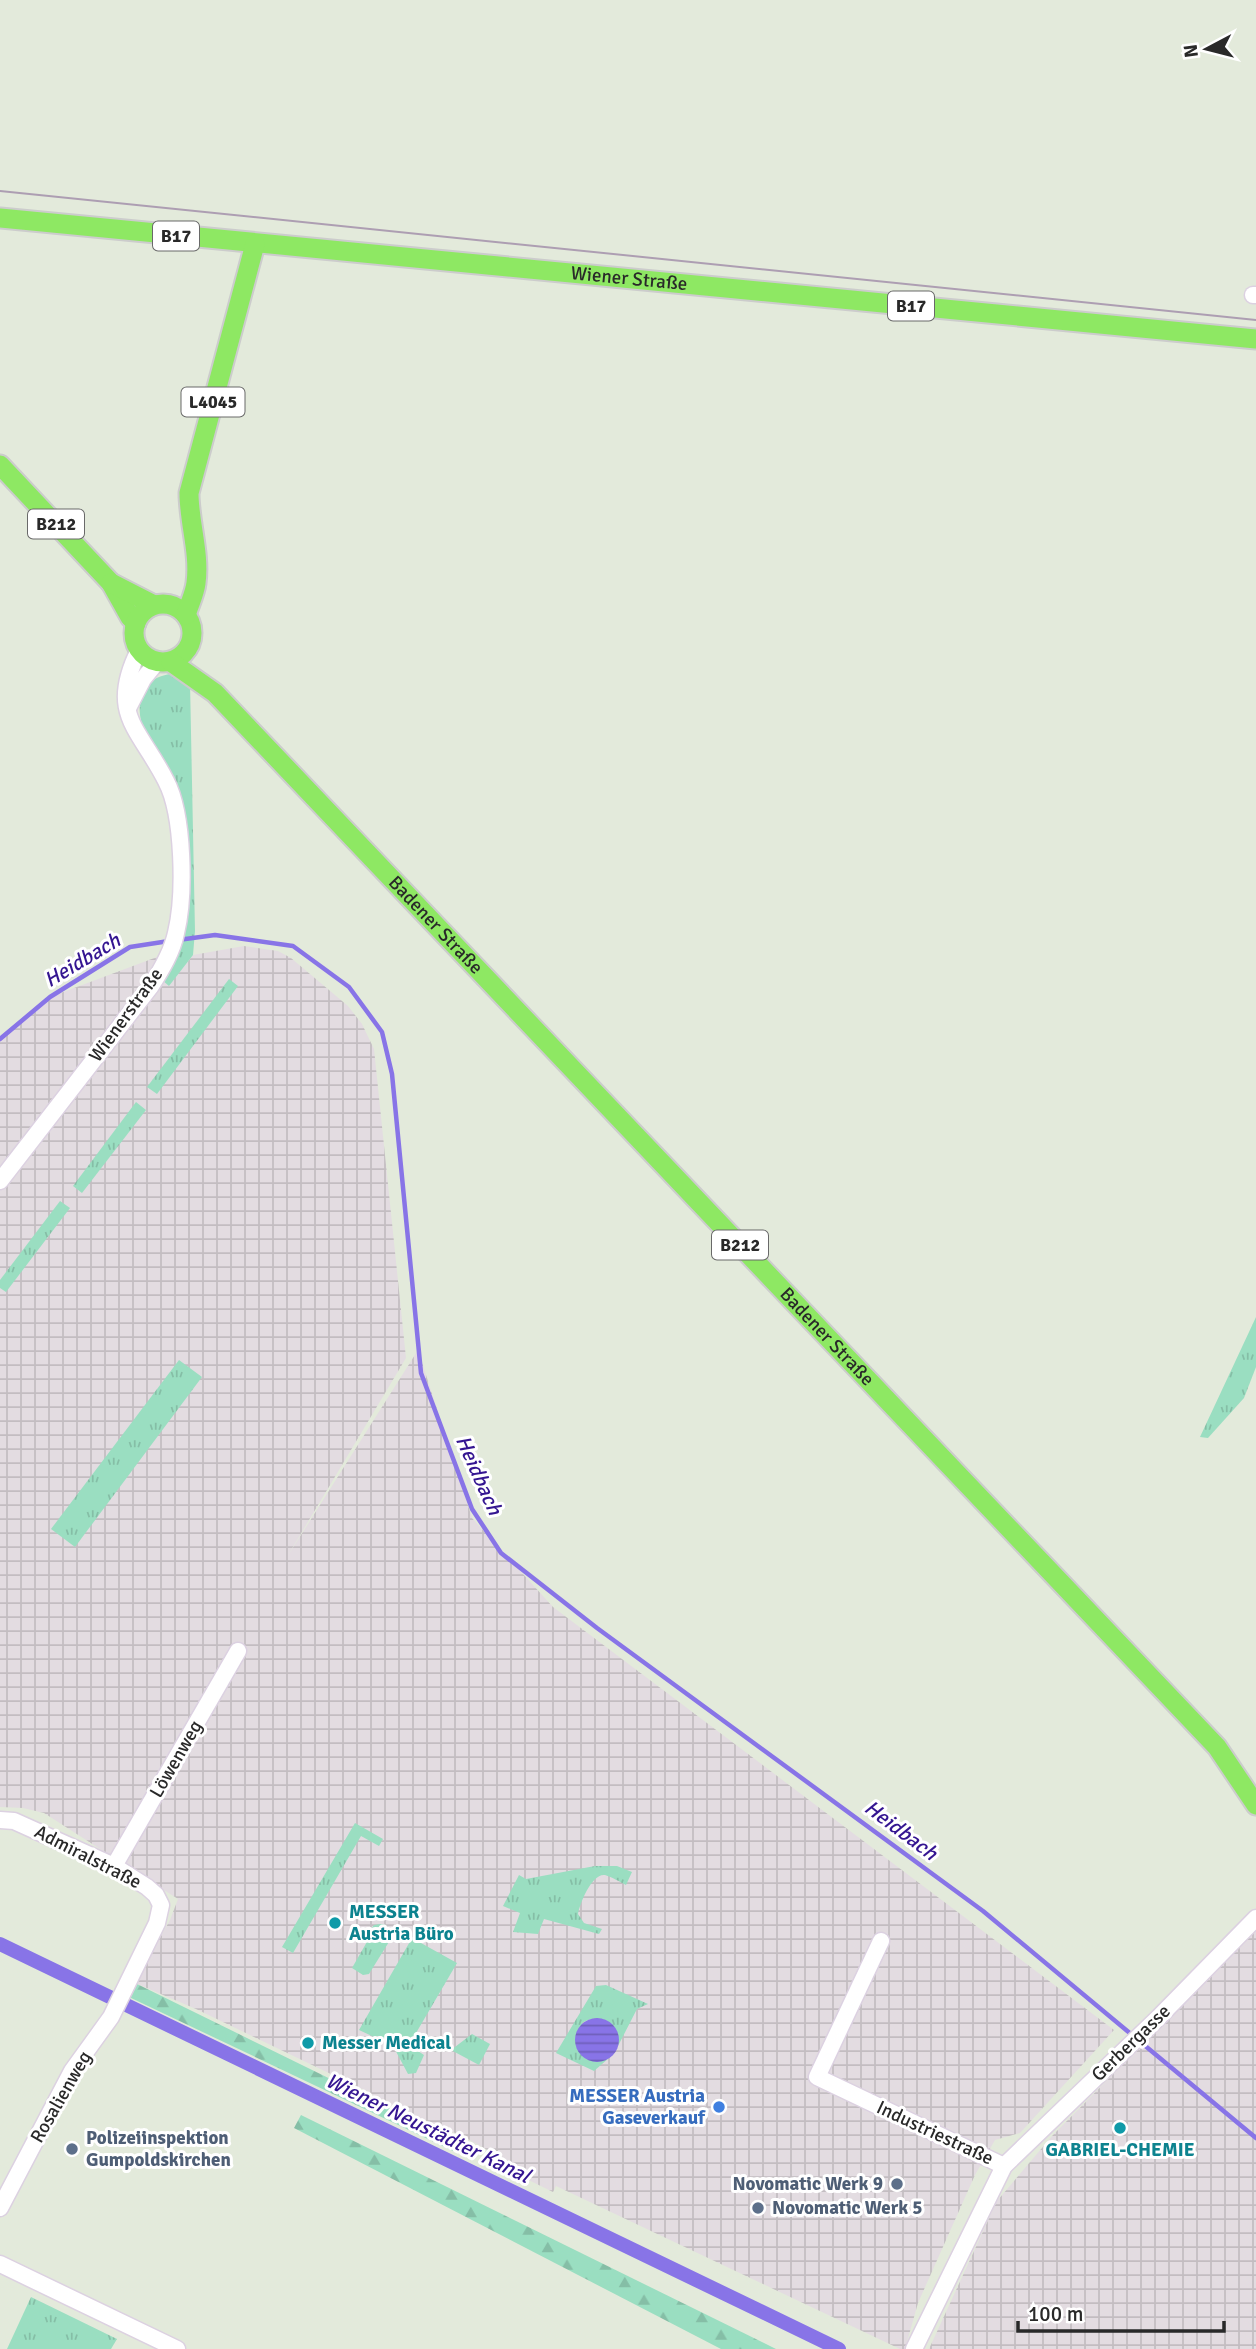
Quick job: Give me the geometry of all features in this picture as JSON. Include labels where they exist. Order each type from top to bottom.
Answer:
[{"type":"main road","name":"Wiener Straße","points":[[0,218],[1256,340]]},
{"type":"main road","name":"L4045","points":[[186,615],[196,584],[197,562],[189,516],[190,493],[255,244]]},
{"type":"main road","name":"B212","points":[[0,465],[111,583],[136,623],[135,639],[139,650],[147,658],[164,662]]},
{"type":"main road","points":[[136,623],[143,612],[160,605],[188,578],[197,562]]},
{"type":"main road","name":"B212","points":[[111,583],[160,605],[177,608],[186,615],[193,635],[190,646]]},
{"type":"main road","points":[[164,662],[182,656],[190,646]]},
{"type":"main road","name":"Badener Straße","points":[[190,646],[215,693]]},
{"type":"main road","name":"Badener Straße","points":[[164,662],[215,693],[1217,1746],[1256,1805]]},
{"type":"street","name":"Wienerstraße","points":[[0,1181],[151,986],[169,956],[176,934],[181,875],[175,805],[167,781],[132,727],[125,688],[130,668],[139,650]]},
{"type":"street","points":[[128,708],[143,679],[164,662]]},
{"type":"street","name":"Löwenweg","points":[[114,1866],[238,1651]]},
{"type":"street","name":"Admiralstraße","points":[[0,1820],[14,1821],[114,1866],[156,1895],[161,1905],[157,1923],[125,1988]]},
{"type":"street","name":"Gerbergasse","points":[[1004,2166],[1159,2017],[1256,1918]]},
{"type":"street","name":"Industriestraße","points":[[881,1941],[817,2077],[1004,2166],[914,2349]]},
{"type":"street","name":"Rosalienweg","points":[[0,2207],[72,2071],[114,2012],[125,1988]]},
{"type":"street","points":[[0,2264],[177,2349]]},
{"type":"shaded area","points":[[244,946],[278,951],[291,958],[348,1006],[362,1024],[374,1049],[406,1358],[287,1557],[418,1350],[472,1518],[553,1607],[1114,2030],[1020,2133],[995,2140],[975,2175],[918,2303],[905,2349],[900,2349],[556,2186],[553,2192],[502,2167],[505,2160],[468,2139],[453,2132],[451,2136],[403,2114],[364,2090],[196,2009],[135,1983],[170,1920],[178,1899],[44,1813],[23,1808],[0,1807],[0,1039],[50,997],[157,957],[169,985],[193,955]]},
{"type":"shaded area","points":[[1256,1930],[1256,2349],[929,2349],[997,2201],[1053,2135]]},
{"type":"shaded area","points":[[597,2018],[613,2024],[619,2040],[613,2056],[597,2062],[581,2056],[575,2040],[581,2024]]},
{"type":"green space","points":[[171,674],[190,682],[195,931],[193,955],[169,986],[162,980],[181,944],[187,917],[185,834],[179,796],[165,765],[145,733],[140,706],[146,687],[156,678]]},
{"type":"green space","points":[[229,979],[238,986],[157,1094],[147,1087]]},
{"type":"green space","points":[[136,1102],[146,1110],[82,1193],[73,1186]]},
{"type":"green space","points":[[60,1201],[70,1208],[6,1292],[0,1288],[0,1280]]},
{"type":"green space","points":[[1256,1317],[1256,1367],[1244,1398],[1208,1438],[1200,1437]]},
{"type":"green space","points":[[179,1360],[202,1377],[75,1547],[51,1529]]},
{"type":"green space","points":[[355,1823],[383,1839],[379,1846],[361,1836],[293,1953],[282,1947]]},
{"type":"green space","points":[[595,1866],[617,1866],[632,1872],[626,1885],[605,1875],[596,1879],[587,1890],[578,1914],[584,1923],[602,1929],[599,1934],[544,1919],[538,1934],[513,1932],[520,1913],[503,1906],[519,1875],[526,1879]]},
{"type":"green space","points":[[374,1925],[386,1925],[392,1937],[369,1974],[363,1975],[352,1968],[372,1933],[369,1931]]},
{"type":"green space","points":[[412,1938],[457,1963],[409,2045],[424,2055],[416,2073],[408,2074],[392,2044],[359,2030]]},
{"type":"green space","points":[[135,1983],[461,2143],[453,2151],[129,1997]]},
{"type":"green space","points":[[606,1985],[648,2004],[637,2009],[618,2046],[616,2031],[608,2022],[596,2018],[582,2023],[602,2061],[609,2058],[594,2071],[556,2053],[596,1986]]},
{"type":"green space","points":[[472,2034],[490,2044],[479,2065],[451,2050]]},
{"type":"green space","points":[[301,2115],[776,2349],[721,2349],[294,2128]]},
{"type":"green space","points":[[31,2297],[117,2339],[111,2349],[7,2349]]},
{"type":"waterway","name":"Heidbach","points":[[178,940],[215,935],[293,946],[349,987],[382,1032],[392,1074],[421,1373],[472,1509],[501,1553],[597,1628],[983,1911],[1256,2138]]},
{"type":"waterway","name":"Heidbach","points":[[0,1039],[50,997],[130,947],[169,941]]},
{"type":"waterway","name":"Wiener Neustädter Kanal","points":[[0,1944],[839,2349]]},
{"type":"tram line","points":[[0,191],[1256,320]]},
{"type":"place","name":"MESSER Austria Büro","points":[[335,1923]]},
{"type":"place","name":"Messer Medical","points":[[308,2043]]},
{"type":"place","name":"MESSER Austria Gaseverkauf","points":[[719,2107]]},
{"type":"place","name":"GABRIEL-CHEMIE","points":[[1120,2128]]},
{"type":"place","name":"Polizeiinspektion Gumpoldskirchen","points":[[72,2149]]},
{"type":"place","name":"Novomatic Werk 9","points":[[897,2184]]},
{"type":"place","name":"Novomatic Werk 5","points":[[758,2208]]}]
